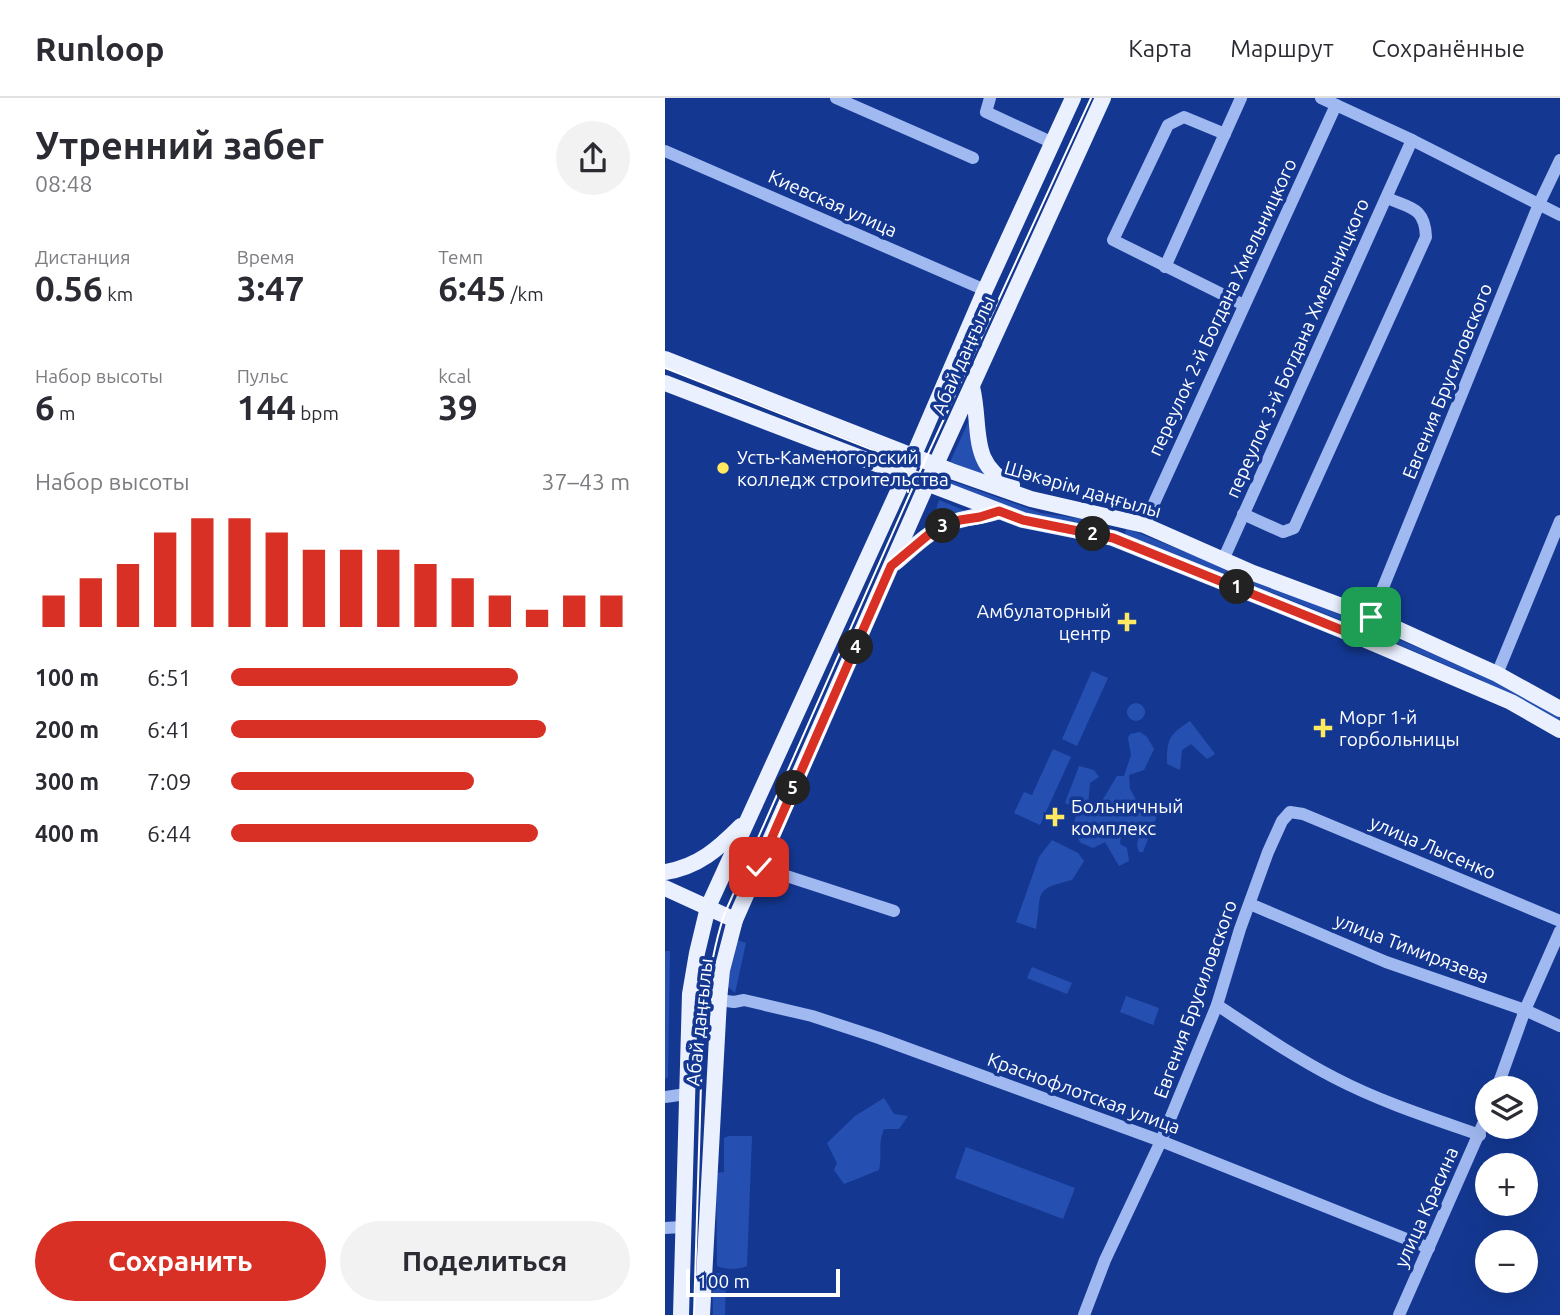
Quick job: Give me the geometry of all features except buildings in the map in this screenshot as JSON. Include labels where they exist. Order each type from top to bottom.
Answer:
[{"type":"main road","name":"Абай даңғылы","points":[[681,1315],[691,994],[708,908],[905,476],[985,290],[1073,98]]},
{"type":"main road","name":"Абай даңғылы","points":[[702,1315],[719,1000],[722,970],[735,920],[927,484],[1103,98]]},
{"type":"main road","name":"Шәкәрім даңғылы","points":[[665,359],[936,465],[1024,496],[1144,526],[1253,573],[1371,617],[1497,674],[1560,709]]},
{"type":"main road","name":"Шәкәрім даңғылы","points":[[665,383],[1023,520],[1113,538],[1359,637],[1511,702],[1560,730]]},
{"type":"main road","points":[[972,387],[977,407],[979,445],[984,463],[997,477],[1016,487],[1024,496]]},
{"type":"main road","points":[[891,566],[934,530],[960,520],[999,511]]},
{"type":"main road","points":[[1113,538],[1118,518]]},
{"type":"main road","points":[[1359,637],[1371,617]]},
{"type":"main road","points":[[665,872],[693,865],[715,851],[748,820]]},
{"type":"main road","points":[[665,888],[735,920]]},
{"type":"street","points":[[837,98],[973,158]]},
{"type":"street","points":[[989,98],[986,112],[1053,143]]},
{"type":"street","points":[[1165,267],[1241,98]]},
{"type":"street","points":[[1321,98],[1412,140],[1560,215]]},
{"type":"street","name":"переулок 2-й Богдана Хмельницкого","points":[[1144,526],[1336,105]]},
{"type":"street","points":[[1224,134],[1184,117],[1168,125],[1114,240],[1244,305]]},
{"type":"street","name":"переулок 3-й Богдана Хмельницкого","points":[[1223,559],[1412,140]]},
{"type":"street","name":"Киевская улица","points":[[665,150],[985,290]]},
{"type":"street","name":"Евгения Брусиловского","points":[[1371,617],[1539,204],[1560,160]]},
{"type":"street","name":"переулок 3-й Богдана Хмельницкого","points":[[1243,514],[1283,532],[1294,527],[1300,515],[1426,237],[1426,223],[1420,213],[1387,198]]},
{"type":"street","points":[[1497,674],[1560,521]]},
{"type":"street","name":"Евгения Брусиловского","points":[[1084,1315],[1105,1260],[1161,1141],[1217,1005],[1240,929],[1268,852],[1282,821],[1290,812]]},
{"type":"street","name":"улица Лысенко","points":[[1290,812],[1303,814],[1560,921]]},
{"type":"street","points":[[759,867],[894,911]]},
{"type":"street","name":"улица Тимирязева","points":[[1250,904],[1386,962],[1525,1010],[1560,1026]]},
{"type":"street","points":[[1501,1076],[1525,1010],[1560,930]]},
{"type":"street","name":"Краснофлотская улица","points":[[719,1000],[744,1000],[812,1016],[1161,1141],[1429,1248]]},
{"type":"street","points":[[1217,1005],[1335,1079],[1404,1109],[1475,1133]]},
{"type":"street","points":[[665,1097],[687,1094]]},
{"type":"street","name":"улица Красина","points":[[1399,1315],[1478,1139]]},
{"type":"street","points":[[665,1228],[682,1227]]},
{"type":"shaded area","points":[[971,416],[992,479],[950,462]]},
{"type":"shaded area","points":[[951,481],[1041,513],[1105,522],[1104,526],[1039,517],[1011,510],[949,487]]},
{"type":"shaded area","points":[[939,500],[968,512],[948,518],[935,513]]},
{"type":"shaded area","points":[[1126,528],[1349,618],[1348,623],[1125,534]]},
{"type":"shaded area","points":[[1378,631],[1479,673],[1560,715],[1560,721],[1477,678],[1376,635]]},
{"type":"shaded area","points":[[1092,671],[1108,678],[1077,746],[1062,739]]},
{"type":"shaded area","points":[[1136,703],[1142,706],[1145,712],[1142,718],[1136,721],[1130,718],[1127,712],[1130,706]]},
{"type":"shaded area","points":[[1190,721],[1215,754],[1207,759],[1191,744],[1182,750],[1180,770],[1167,764],[1169,743],[1173,734]]},
{"type":"shaded area","points":[[1140,732],[1147,737],[1154,749],[1144,770],[1129,775],[1130,789],[1140,807],[1152,806],[1158,813],[1143,852],[1139,852],[1137,845],[1140,830],[1134,827],[1121,835],[1120,844],[1127,848],[1129,861],[1119,866],[1105,842],[1093,848],[1081,843],[1071,829],[1079,809],[1065,803],[1079,766],[1094,770],[1099,777],[1090,783],[1087,816],[1093,816],[1117,776],[1124,776],[1131,755],[1128,738],[1130,734]]},
{"type":"shaded area","points":[[1053,749],[1071,757],[1040,825],[1014,813],[1024,792],[1032,795]]},
{"type":"shaded area","points":[[1052,840],[1078,853],[1084,861],[1072,880],[1050,887],[1041,894],[1036,929],[1016,922],[1039,857]]},
{"type":"shaded area","points":[[734,939],[746,943],[735,993],[725,984]]},
{"type":"shaded area","points":[[665,951],[670,951],[668,1077],[665,1079]]},
{"type":"shaded area","points":[[1032,967],[1072,983],[1067,994],[1027,978]]},
{"type":"shaded area","points":[[1126,996],[1159,1008],[1153,1025],[1120,1012]]},
{"type":"shaded area","points":[[884,1098],[894,1114],[908,1116],[899,1129],[884,1129],[879,1170],[844,1184],[834,1170],[837,1163],[827,1143],[855,1116]]},
{"type":"shaded area","points":[[752,1136],[747,1266],[732,1269],[717,1266],[716,1173],[724,1172],[724,1138]]},
{"type":"shaded area","points":[[966,1147],[1075,1188],[1063,1219],[955,1178]]},
{"type":"shaded area","points":[[712,1273],[726,1273],[725,1315],[713,1315]]},
{"type":"tram line","points":[[694,1315],[703,1040],[712,964],[724,915],[916,480],[1091,98]]},
{"type":"tram line","points":[[665,368],[896,459],[908,475],[908,492]]},
{"type":"place","name":"Усть-Каменогорский колледж строительства","points":[[723,468]]},
{"type":"place","name":"Амбулаторный центр","points":[[1127,622]]},
{"type":"place","name":"Морг 1-й горбольницы","points":[[1323,728]]},
{"type":"place","name":"Больничный комплекс","points":[[1055,817]]},
{"type":"route","points":[[759,867],[891,566],[926,536],[943,526],[999,511],[1023,520],[1113,538],[1359,637],[1371,617]]}]
